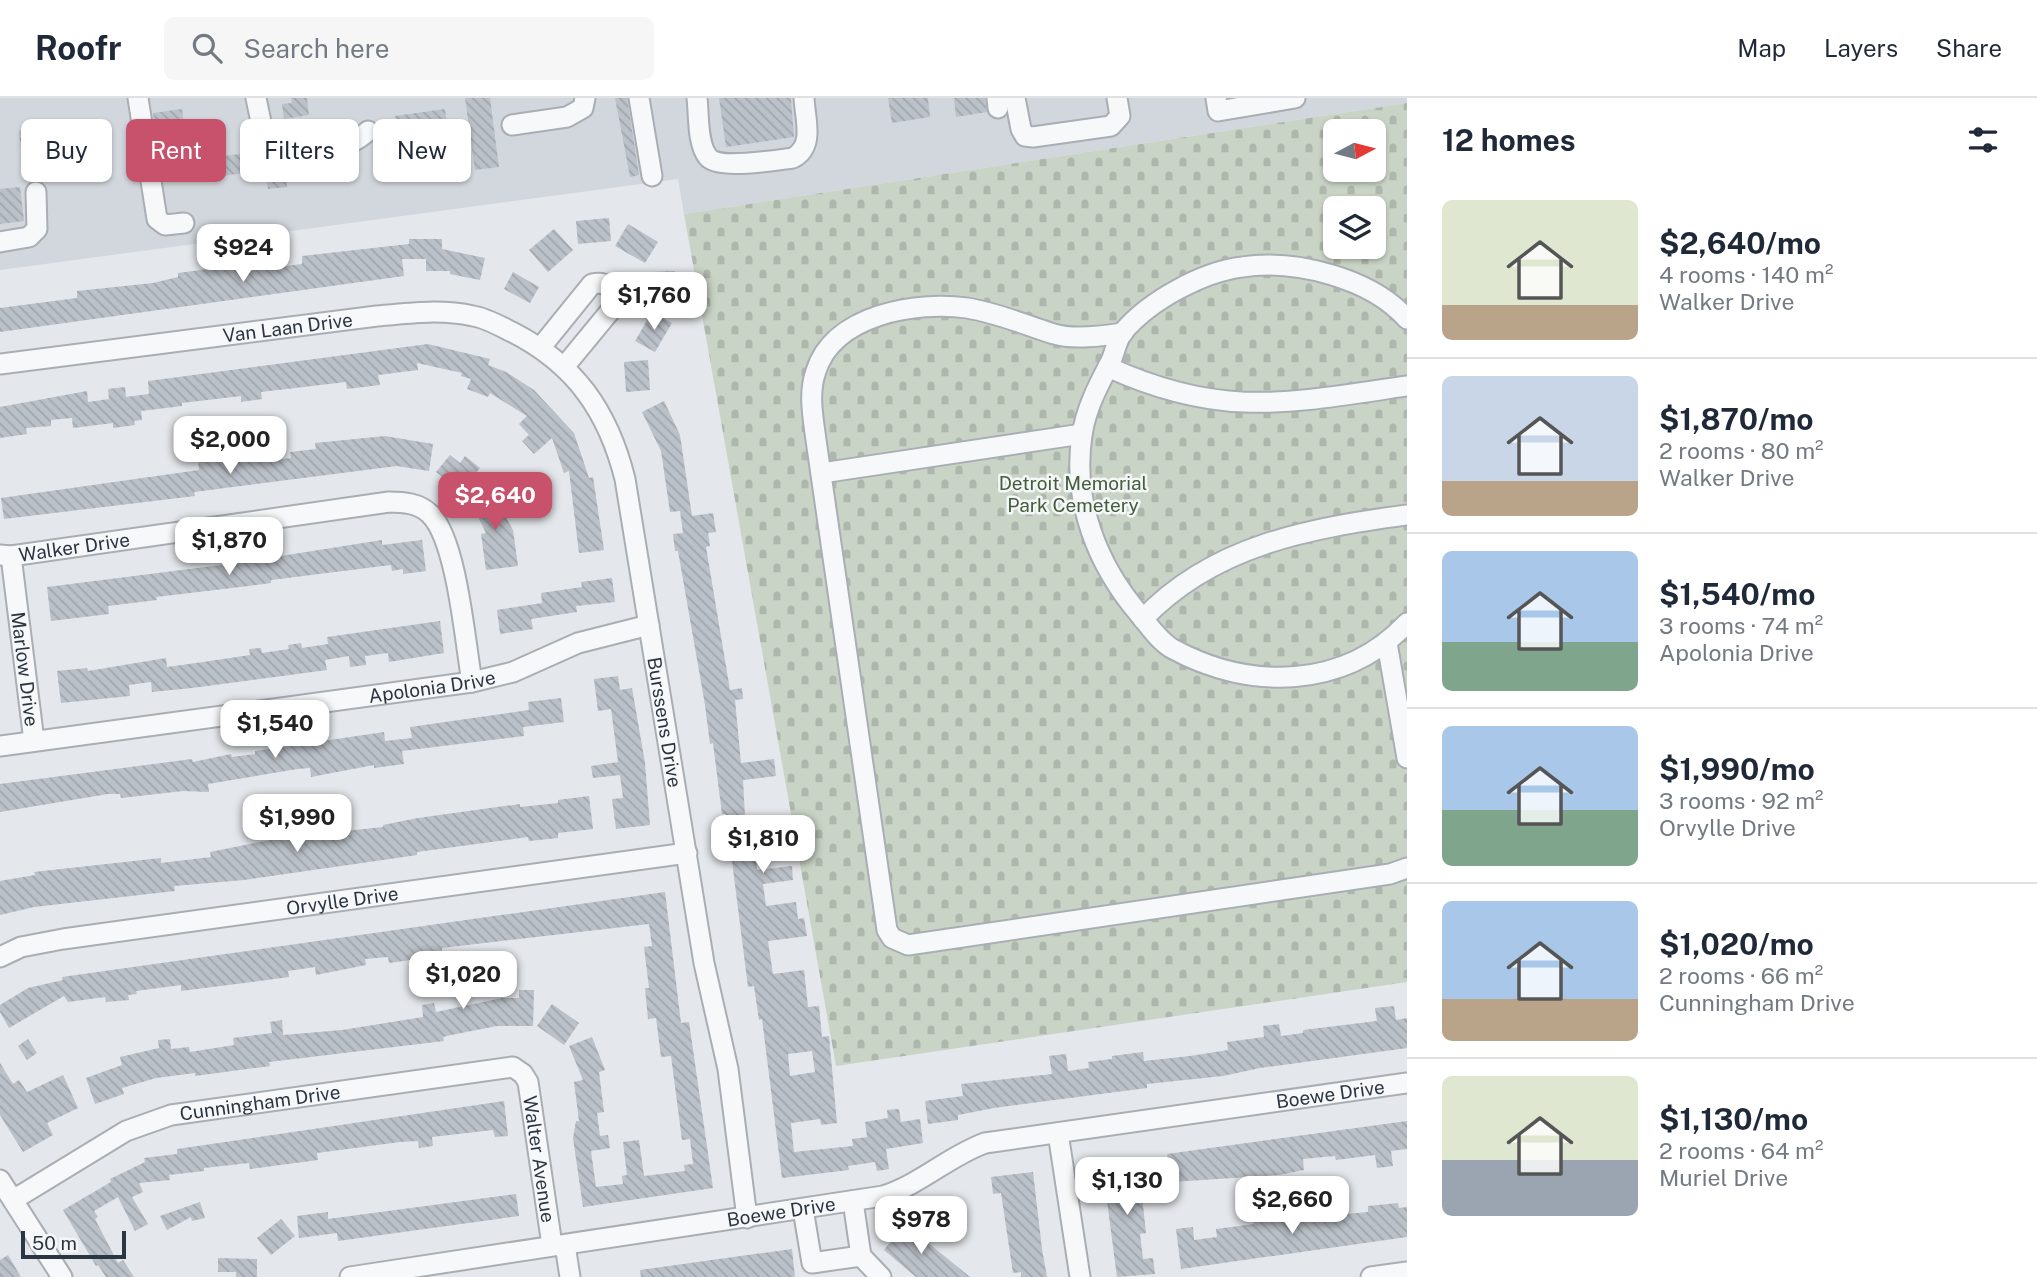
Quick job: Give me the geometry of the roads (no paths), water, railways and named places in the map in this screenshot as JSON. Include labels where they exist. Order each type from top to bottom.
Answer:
[{"type":"street","points":[[138,98],[157,219],[164,225],[184,223]]},
{"type":"street","points":[[256,98],[266,146],[278,150],[343,147],[357,142],[368,131]]},
{"type":"street","points":[[512,125],[567,117],[583,108],[584,98]]},
{"type":"street","points":[[639,98],[652,176]]},
{"type":"street","points":[[697,98],[703,147],[708,159],[720,164],[793,158],[802,153],[807,144],[804,98]]},
{"type":"street","points":[[1009,100],[1021,129],[1026,136],[1033,137],[1111,126],[1120,116],[1117,98]]},
{"type":"street","points":[[1216,98],[1218,111],[1295,98]]},
{"type":"street","points":[[0,242],[29,237],[37,229],[36,192]]},
{"type":"street","points":[[1406,316],[1396,307],[1337,276],[1301,267],[1264,263],[1199,277],[1173,292],[1122,333],[1087,415],[1082,434],[1082,494],[1090,529],[1103,565],[1143,619],[1172,648],[1233,671],[1270,679],[1301,677],[1331,669],[1387,643],[1407,623]]},
{"type":"street","points":[[541,347],[592,284],[605,284],[610,287],[615,302],[611,310],[564,367]]},
{"type":"street","points":[[1122,333],[1055,335],[1001,316],[937,306],[875,317],[852,327],[832,344],[816,370],[811,402],[887,930],[892,938],[908,945],[1390,874],[1407,868]]},
{"type":"street","name":"Van Laan Drive","points":[[0,364],[422,312],[475,316],[541,347],[564,367]]},
{"type":"street","name":"Burssens Drive","points":[[564,367],[589,394],[607,425],[618,452],[704,963],[727,1069],[747,1218]]},
{"type":"street","points":[[1108,367],[1177,395],[1255,405],[1331,398],[1407,386]]},
{"type":"street","points":[[822,472],[1082,434]]},
{"type":"street","name":"Walker Drive","points":[[6,555],[389,502],[407,503],[429,513],[446,542],[472,682]]},
{"type":"street","points":[[1143,619],[1183,583],[1241,551],[1310,531],[1407,515]]},
{"type":"street","name":"Marlow Drive","points":[[6,555],[34,741]]},
{"type":"street","name":"Apolonia Drive","points":[[0,746],[472,682],[513,672],[578,643],[649,625]]},
{"type":"street","points":[[1387,643],[1407,758]]},
{"type":"street","name":"Orvylle Drive","points":[[0,957],[21,947],[63,939],[687,853]]},
{"type":"street","name":"Cunningham Drive","points":[[13,1200],[126,1131],[171,1115],[498,1068],[513,1067],[523,1074]]},
{"type":"street","name":"Walter Avenue","points":[[523,1074],[528,1082],[559,1245],[570,1277]]},
{"type":"street","name":"Boewe Drive","points":[[357,1276],[853,1201],[900,1191],[967,1150],[985,1143],[1407,1083]]},
{"type":"street","points":[[1058,1133],[1080,1277]]},
{"type":"street","points":[[0,1180],[62,1277]]},
{"type":"street","points":[[853,1201],[860,1256],[881,1277]]},
{"type":"street","points":[[803,1209],[812,1263],[860,1256]]},
{"type":"street","points":[[1371,1277],[1407,1272]]},
{"type":"park label","name":"Detroit Memorial Park Cemetery","points":[[1073,494]]}]
